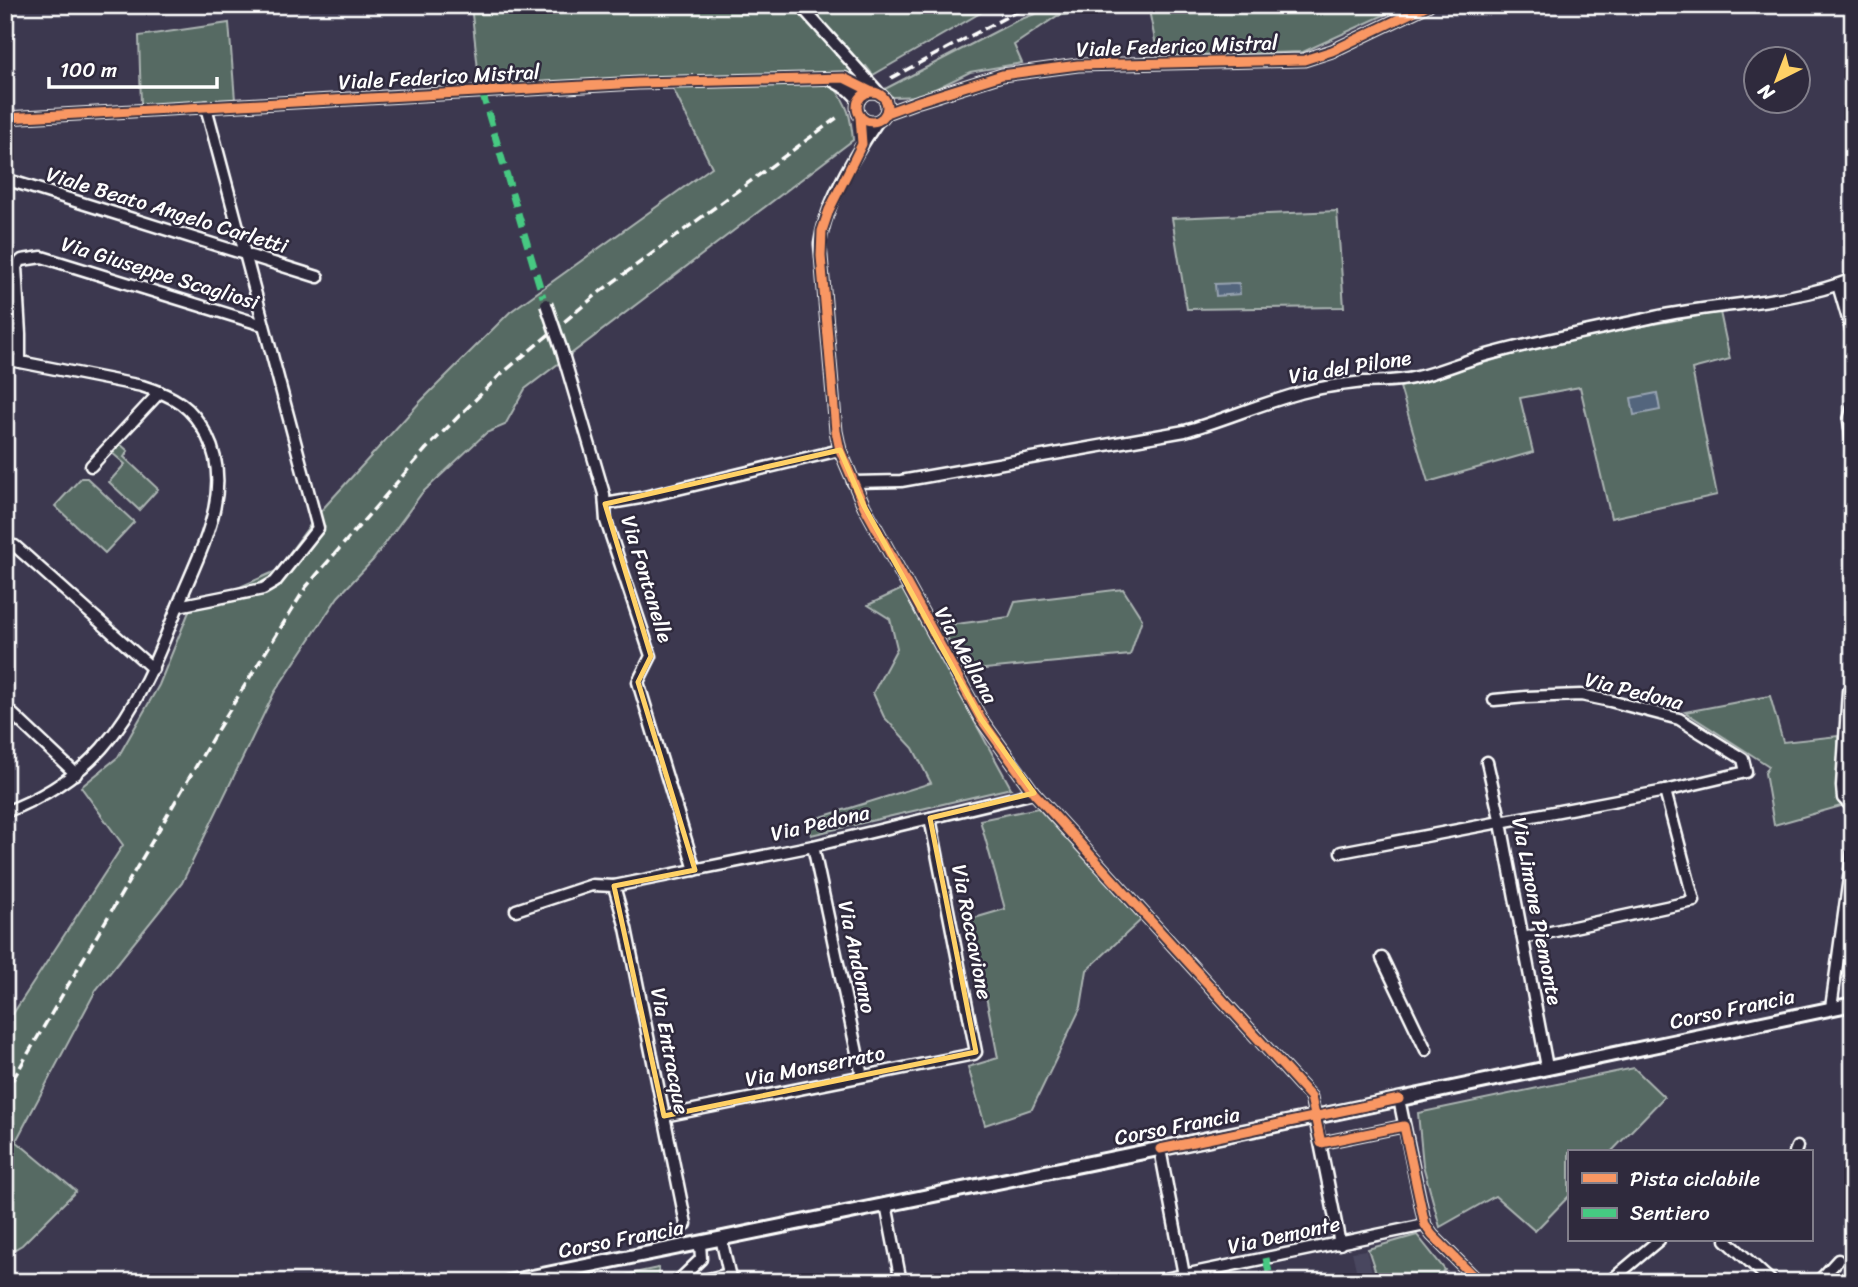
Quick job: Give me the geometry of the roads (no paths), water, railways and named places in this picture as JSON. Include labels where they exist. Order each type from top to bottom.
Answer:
[{"type":"main road","name":"Corso Francia","points":[[508,1282],[1853,1004]]},
{"type":"street","points":[[800,5],[879,96],[882,117],[868,121],[860,116]]},
{"type":"street","name":"Viale Federico Mistral","points":[[882,117],[919,101],[1002,75],[1078,65],[1304,60],[1332,51],[1428,5]]},
{"type":"street","points":[[828,78],[849,90],[859,100]]},
{"type":"street","name":"Viale Federico Mistral","points":[[5,118],[638,83],[828,78],[844,78],[879,96],[898,102],[919,101]]},
{"type":"street","points":[[862,144],[857,108],[859,100],[867,93],[879,96]]},
{"type":"street","points":[[206,107],[263,325]]},
{"type":"street","name":"Via Mellana","points":[[882,117],[862,144],[829,209],[820,244],[836,431],[840,450],[853,482],[878,533],[981,719],[1034,793],[1311,1097],[1340,1244]]},
{"type":"street","name":"Viale Beato Angelo Carletti","points":[[5,179],[318,277]]},
{"type":"street","name":"Via Giuseppe Scagliosi","points":[[20,362],[16,267],[22,261],[42,257],[263,325],[318,528],[275,582],[263,589],[178,606]]},
{"type":"street","name":"Via del Pilone","points":[[853,482],[901,481],[1185,431],[1268,401],[1315,389],[1365,382],[1398,381],[1552,339],[1671,314],[1784,298],[1853,279]]},
{"type":"street","points":[[1838,285],[1853,336]]},
{"type":"street","name":"Via Fontanelle","points":[[545,300],[604,494],[607,521],[651,656],[638,682],[695,870]]},
{"type":"street","points":[[5,359],[142,386],[182,402],[201,425],[210,442],[218,488],[212,520],[153,669],[123,720],[102,748],[76,774],[30,802],[5,812]]},
{"type":"street","points":[[90,466],[160,392]]},
{"type":"street","points":[[1853,407],[1849,420],[1853,452]]},
{"type":"street","points":[[605,503],[640,498],[840,450]]},
{"type":"street","points":[[15,546],[153,669]]},
{"type":"street","points":[[1853,687],[1848,691],[1843,798],[1853,808]]},
{"type":"street","name":"Via Pedona","points":[[1494,701],[1581,695],[1611,701],[1679,719],[1743,759],[1746,772],[1665,791]]},
{"type":"street","points":[[5,707],[76,774]]},
{"type":"street","name":"Via Limone Piemonte","points":[[1487,762],[1501,822],[1547,1067]]},
{"type":"street","points":[[1341,852],[1665,791],[1694,901],[1523,938]]},
{"type":"street","name":"Via Pedona","points":[[516,911],[592,885],[614,886],[813,846],[1034,793]]},
{"type":"street","name":"Via Roccavione","points":[[930,818],[976,1052],[974,1054]]},
{"type":"street","name":"Via Andonno","points":[[813,846],[862,1076]]},
{"type":"street","points":[[1831,1008],[1853,849]]},
{"type":"street","name":"Via Entracque","points":[[614,886],[626,928],[687,1224]]},
{"type":"street","points":[[1382,958],[1426,1050]]},
{"type":"street","name":"Via Monserrato","points":[[664,1116],[974,1054]]},
{"type":"street","points":[[1399,1099],[1425,1225],[1479,1282]]},
{"type":"street","points":[[1321,1143],[1404,1126]]},
{"type":"street","points":[[1160,1149],[1184,1275]]},
{"type":"street","points":[[886,1205],[901,1282]]},
{"type":"street","name":"Via Demonte","points":[[1150,1282],[1425,1225]]},
{"type":"street","points":[[695,1282],[730,1278],[721,1238]]},
{"type":"street","points":[[677,1282],[701,1259],[700,1242]]},
{"type":"street","points":[[1609,1282],[1657,1242]]},
{"type":"street","points":[[1730,1242],[1772,1282]]},
{"type":"street","points":[[1818,1282],[1838,1260]]},
{"type":"water","points":[[1239,283],[1240,294],[1216,296],[1215,284]]},
{"type":"water","points":[[1657,393],[1660,410],[1634,415],[1631,398]]},
{"type":"railway","points":[[891,78],[1012,14],[1036,5]]},
{"type":"railway","points":[[5,1093],[216,732],[306,587],[426,449],[499,376],[601,291],[838,117]]}]
